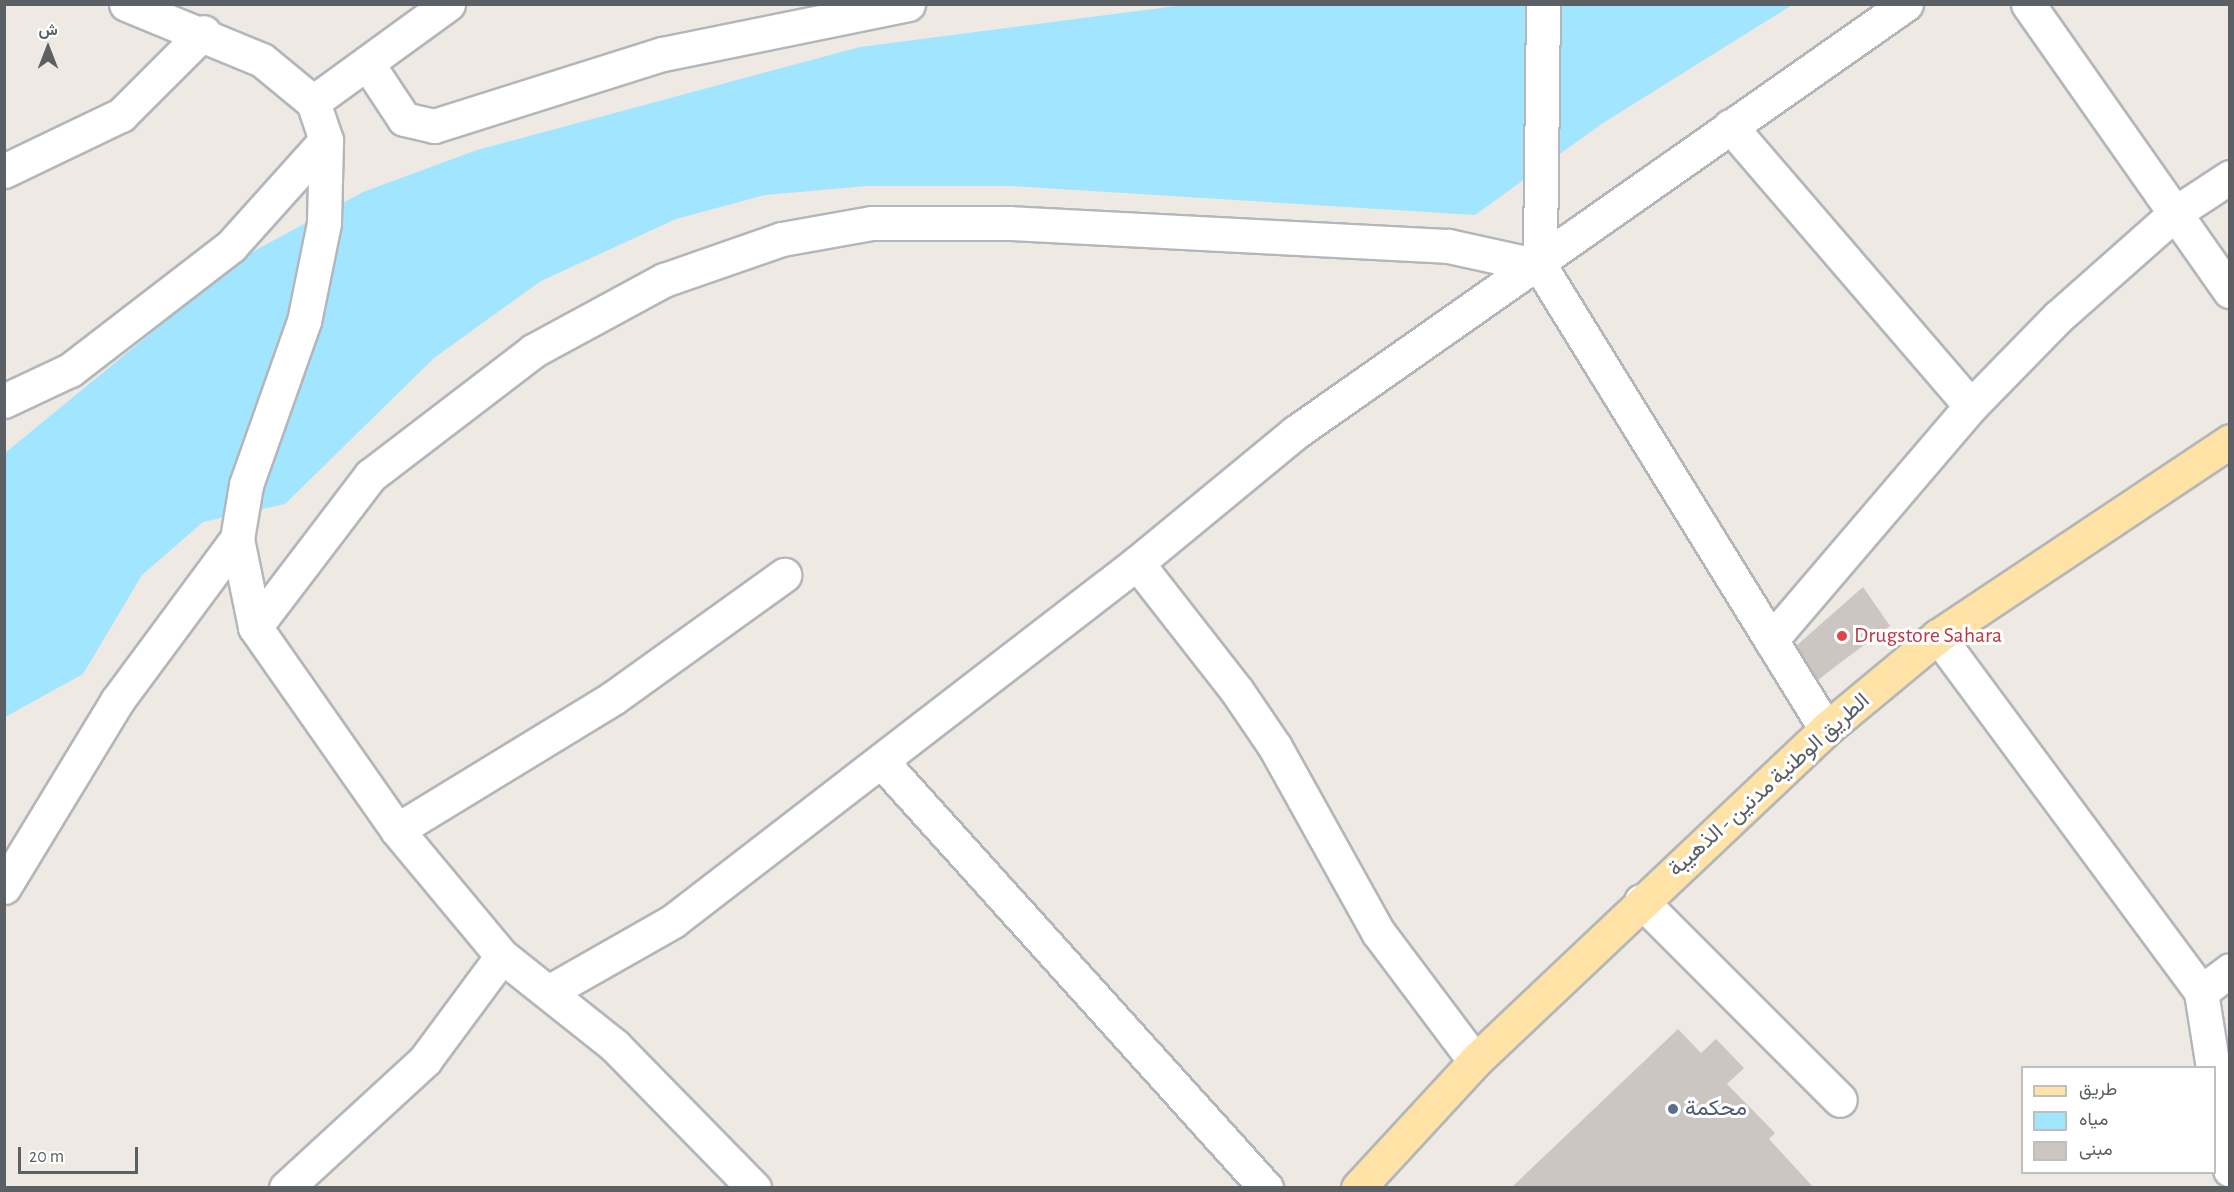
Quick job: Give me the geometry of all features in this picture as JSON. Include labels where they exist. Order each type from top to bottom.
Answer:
[{"type":"main road","name":"الطريق الوطنية مدنين - الذهيبة","points":[[1362,1186],[1475,1061],[1641,901],[1826,729],[1938,636],[2229,441]]},
{"type":"street","points":[[126,4],[204,32],[262,60],[313,102],[326,140],[324,223],[304,321],[246,485],[237,539],[255,627],[397,830],[502,956],[550,991],[615,1046],[754,1188]]},
{"type":"street","points":[[367,63],[404,118],[434,126],[663,54],[908,4]]},
{"type":"street","points":[[1543,4],[1540,266],[1826,729]]},
{"type":"street","points":[[550,991],[673,921],[1137,563],[1296,432],[1540,266],[1730,126],[1906,4]]},
{"type":"street","points":[[2028,4],[2178,211],[2229,291]]},
{"type":"street","points":[[313,102],[367,63],[434,9]]},
{"type":"street","points":[[4,171],[121,115],[204,32]]},
{"type":"street","points":[[1730,126],[1971,406]]},
{"type":"street","points":[[4,401],[70,370],[231,246],[326,140]]},
{"type":"street","points":[[1771,640],[1971,406],[2100,274],[2178,211],[2229,177]]},
{"type":"street","points":[[255,627],[371,475],[533,351],[664,280],[782,239],[872,223],[1009,223],[1448,246],[1540,266]]},
{"type":"street","points":[[4,886],[117,701],[237,539]]},
{"type":"street","points":[[1137,563],[1237,691],[1275,747],[1378,932],[1475,1061]]},
{"type":"street","points":[[397,830],[613,698],[784,575]]},
{"type":"street","points":[[1938,636],[2201,992],[2213,1066]]},
{"type":"street","points":[[882,762],[1266,1188]]},
{"type":"street","points":[[1641,901],[1840,1100]]},
{"type":"street","points":[[286,1188],[425,1060],[502,956]]},
{"type":"street","points":[[2201,992],[2229,970]]},
{"type":"street","points":[[2216,1087],[2229,1170]]},
{"type":"water","points":[[1184,5],[1792,5],[1603,123],[1475,215],[1010,186],[867,186],[765,195],[676,219],[541,281],[434,358],[285,504],[203,522],[142,575],[83,674],[5,717],[5,453],[245,256],[363,192],[477,150],[860,47]]},
{"type":"building","name":"Drugstore Sahara","points":[[1863,587],[1890,626],[1818,679],[1796,646]]},
{"type":"building","name":"محكمة","points":[[1678,1029],[1701,1053],[1716,1039],[1744,1068],[1727,1084],[1775,1133],[1769,1139],[1814,1188],[1511,1188]]},
{"type":"place","name":"Drugstore Sahara","points":[[1842,636]]},
{"type":"place","name":"محكمة","points":[[1673,1109]]}]
